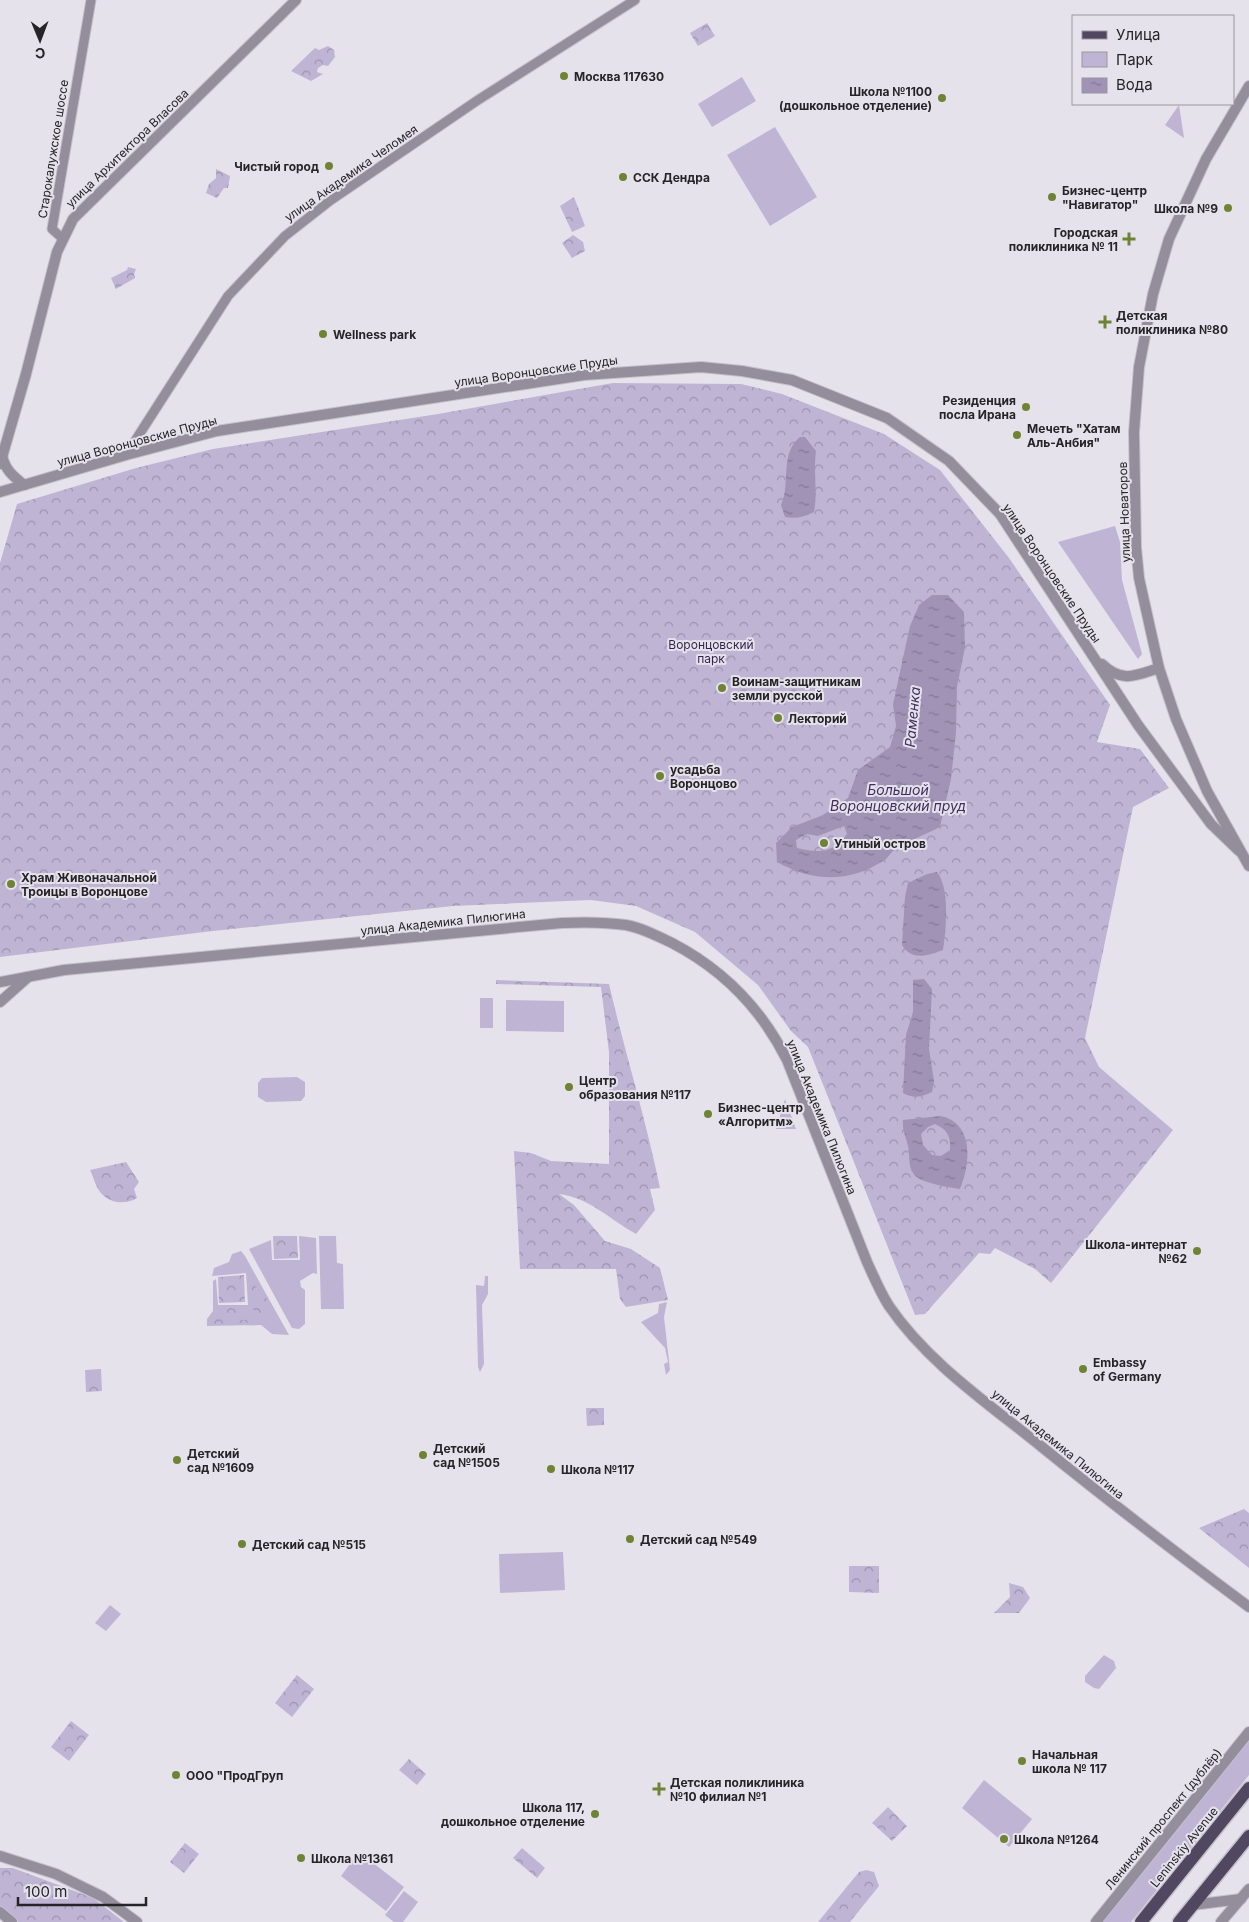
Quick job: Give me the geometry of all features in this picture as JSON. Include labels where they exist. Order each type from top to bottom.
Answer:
[{"type":"main road","name":"Leninskiy Avenue","points":[[1141,1922],[1249,1788]]},
{"type":"main road","points":[[1179,1922],[1249,1836]]},
{"type":"street","name":"Старокалужское шоссе","points":[[62,238],[52,229],[91,0]]},
{"type":"street","name":"улица Архитектора Власова","points":[[1,460],[26,374],[52,268],[62,238],[73,219],[92,197],[196,99],[296,0]]},
{"type":"street","name":"улица Академика Челомея","points":[[126,454],[228,296],[285,236],[331,200],[478,100],[635,0]]},
{"type":"street","name":"улица Новаторов","points":[[1249,86],[1206,160],[1170,239],[1153,294],[1139,367],[1134,432],[1136,547],[1142,595],[1159,668],[1176,719],[1203,783],[1249,866]]},
{"type":"street","name":"улица Воронцовские Пруды","points":[[0,492],[126,454],[217,431],[584,374],[701,367],[742,371],[792,380],[886,418],[949,461],[1000,514],[1138,725],[1211,824]]},
{"type":"street","points":[[1,460],[10,474],[24,485]]},
{"type":"street","name":"улица Воронцовские Пруды","points":[[1092,654],[1109,671],[1118,676],[1135,676],[1159,668]]},
{"type":"street","name":"улица Новаторов","points":[[1211,824],[1239,851]]},
{"type":"street","name":"улица Академика Пилюгина","points":[[0,982],[73,969],[562,923],[626,925],[645,931],[690,952],[710,966],[742,994],[775,1036],[787,1060],[881,1292],[903,1325],[946,1368],[999,1412],[1160,1542],[1249,1607]]},
{"type":"street","name":"улица Академика Пилюгина","points":[[0,1002],[16,986],[30,976]]},
{"type":"street","name":"Ленинский проспект (дублёр)","points":[[1096,1922],[1249,1732]]},
{"type":"street","points":[[0,1856],[56,1874],[103,1896],[137,1922]]},
{"type":"street","points":[[0,1863],[19,1863]]},
{"type":"street","points":[[1221,1922],[1249,1889]]},
{"type":"street","points":[[1192,1905],[1241,1899]]},
{"type":"street","points":[[0,1912],[12,1922]]},
{"type":"green space","points":[[707,23],[715,36],[698,46],[690,33]]},
{"type":"green space","points":[[328,46],[334,50],[335,57],[328,66],[323,65],[318,68],[317,72],[323,74],[311,81],[291,71],[315,48],[319,50]]},
{"type":"green space","points":[[742,77],[756,101],[712,127],[698,104]]},
{"type":"green space","points":[[1179,105],[1184,138],[1165,125]]},
{"type":"green space","points":[[775,127],[817,197],[770,226],[727,155]]},
{"type":"green space","points":[[216,169],[230,176],[228,188],[224,188],[217,198],[206,193],[209,184],[216,178]]},
{"type":"green space","points":[[574,197],[585,226],[572,232],[560,206]]},
{"type":"green space","points":[[573,235],[583,242],[585,251],[572,258],[562,243]]},
{"type":"green space","points":[[128,267],[136,269],[135,278],[116,289],[111,278],[127,270]]},
{"type":"green space","name":"Воронцовский парк","points":[[613,383],[741,384],[782,394],[884,434],[940,470],[1009,558],[1110,705],[1097,742],[1140,749],[1169,788],[1133,807],[1085,1038],[1099,1067],[1173,1130],[1051,1283],[1035,1269],[995,1248],[990,1254],[979,1253],[925,1314],[915,1315],[808,1047],[791,1031],[758,985],[695,932],[636,906],[591,900],[453,906],[213,931],[0,957],[0,563],[17,504],[136,468],[213,449],[438,414]]},
{"type":"green space","points":[[1115,526],[1120,542],[1122,580],[1142,654],[1138,659],[1058,542]]},
{"type":"green space","points":[[496,980],[609,984],[660,1188],[650,1189],[655,1210],[636,1234],[590,1204],[559,1194],[574,1205],[605,1241],[631,1249],[660,1268],[668,1300],[626,1307],[620,1299],[616,1269],[520,1269],[514,1151],[531,1153],[551,1161],[609,1164],[609,1052],[601,987],[496,984]]},
{"type":"green space","points":[[480,998],[493,998],[493,1028],[480,1028]]},
{"type":"green space","points":[[506,1000],[564,1001],[564,1032],[506,1031]]},
{"type":"green space","points":[[297,1077],[305,1082],[305,1096],[301,1101],[266,1102],[258,1097],[258,1083],[262,1078]]},
{"type":"green space","points":[[785,1099],[796,1129],[776,1129]]},
{"type":"green space","points":[[126,1162],[139,1182],[134,1189],[137,1198],[128,1202],[108,1199],[100,1192],[90,1170]]},
{"type":"green space","points":[[273,1236],[297,1236],[298,1258],[274,1259]]},
{"type":"green space","points":[[299,1236],[316,1238],[317,1274],[313,1273],[300,1281],[301,1287],[305,1290],[305,1324],[299,1329],[292,1328],[249,1249],[271,1240],[272,1260],[300,1260]]},
{"type":"green space","points":[[319,1236],[336,1236],[337,1263],[343,1264],[344,1309],[321,1309]]},
{"type":"green space","points":[[241,1251],[289,1335],[272,1334],[261,1325],[207,1326],[207,1319],[213,1311],[213,1281],[216,1279],[218,1305],[248,1305],[246,1273],[212,1276],[214,1268],[229,1262],[232,1254]]},
{"type":"green space","points":[[244,1275],[245,1302],[219,1303],[218,1277]]},
{"type":"green space","points":[[485,1276],[488,1276],[488,1294],[482,1305],[484,1364],[480,1372],[478,1367],[476,1285],[484,1286]]},
{"type":"green space","points":[[253,1284],[265,1295],[274,1315],[266,1317],[264,1322],[210,1324],[217,1308],[229,1307],[238,1311],[243,1321],[255,1316],[250,1296]]},
{"type":"green space","points":[[667,1302],[664,1317],[670,1370],[666,1375],[664,1364],[668,1362],[665,1348],[641,1322],[658,1313],[659,1304]]},
{"type":"green space","points":[[101,1369],[102,1391],[86,1392],[85,1370]]},
{"type":"green space","points":[[586,1408],[604,1408],[604,1425],[587,1426]]},
{"type":"green space","points":[[1244,1509],[1249,1513],[1249,1568],[1199,1528]]},
{"type":"green space","points":[[563,1552],[565,1590],[500,1593],[499,1554]]},
{"type":"green space","points":[[849,1566],[879,1566],[879,1593],[849,1592]]},
{"type":"green space","points":[[1009,1583],[1023,1587],[1030,1598],[1019,1613],[994,1613],[1010,1597]]},
{"type":"green space","points":[[110,1605],[121,1614],[106,1631],[95,1623]]},
{"type":"green space","points":[[1104,1655],[1114,1661],[1116,1668],[1099,1689],[1094,1688],[1085,1682],[1085,1676]]},
{"type":"green space","points":[[297,1675],[314,1689],[292,1717],[275,1703]]},
{"type":"green space","points":[[71,1721],[89,1735],[69,1761],[51,1747]]},
{"type":"green space","points":[[1249,1739],[1249,1775],[1131,1922],[1102,1922]]},
{"type":"green space","points":[[409,1759],[426,1774],[417,1785],[399,1770]]},
{"type":"green space","points":[[984,1780],[1032,1819],[1009,1847],[962,1808]]},
{"type":"green space","points":[[888,1807],[907,1826],[892,1841],[872,1823]]},
{"type":"green space","points":[[185,1843],[199,1854],[184,1873],[170,1862]]},
{"type":"green space","points":[[522,1848],[545,1868],[537,1878],[513,1858]]},
{"type":"green space","points":[[359,1852],[404,1887],[386,1911],[341,1876]]},
{"type":"green space","points":[[0,1868],[13,1868],[93,1898],[124,1922],[18,1922],[0,1908]]},
{"type":"green space","points":[[866,1870],[874,1872],[879,1886],[850,1922],[818,1922],[859,1872]]},
{"type":"green space","points":[[404,1891],[418,1902],[403,1922],[394,1922],[385,1915]]},
{"type":"water","points":[[800,437],[805,437],[816,451],[816,497],[814,512],[800,517],[785,517],[781,505],[784,497],[787,460],[794,444]]},
{"type":"water","name":"Большой Воронцовский пруд","points":[[932,595],[948,595],[964,612],[965,647],[957,687],[956,732],[951,779],[940,827],[903,845],[884,860],[857,873],[830,877],[817,876],[790,869],[777,862],[776,843],[792,827],[823,815],[848,798],[858,770],[890,747],[896,726],[893,704],[910,626],[919,605]],"holes":[[[844,826],[847,834],[831,849],[812,851],[797,848],[796,840],[807,834],[818,836]]]},
{"type":"water","points":[[937,872],[944,888],[946,909],[943,950],[926,955],[915,955],[906,950],[902,945],[905,897],[908,883],[927,874]]},
{"type":"water","points":[[924,979],[932,989],[929,1049],[934,1081],[932,1092],[914,1097],[903,1093],[906,1035],[913,1012],[913,980]]},
{"type":"water","points":[[940,1116],[951,1120],[959,1126],[967,1145],[966,1168],[960,1189],[927,1182],[913,1173],[903,1120]],"holes":[[[935,1124],[943,1129],[949,1138],[950,1150],[941,1156],[932,1155],[923,1145],[921,1134],[928,1127]]]},
{"type":"place","name":"Москва 117630","points":[[564,76]]},
{"type":"place","name":"Школа №1100 (дошкольное отделение)","points":[[942,98]]},
{"type":"place","name":"Чистый город","points":[[329,166]]},
{"type":"place","name":"ССК Дендра","points":[[623,177]]},
{"type":"place","name":"Бизнеc-центр \"Навигатор\"","points":[[1052,197]]},
{"type":"place","name":"Школа №9","points":[[1228,208]]},
{"type":"place","name":"Городская поликлиника № 11","points":[[1129,239]]},
{"type":"place","name":"Детская поликлиника №80","points":[[1105,322]]},
{"type":"place","name":"Wellness park","points":[[323,334]]},
{"type":"place","name":"Резиденция посла Ирана","points":[[1026,407]]},
{"type":"place","name":"Мечеть \"Хатам Аль-Анбия\"","points":[[1017,435]]},
{"type":"place","name":"Воинам-защитникам земли русской","points":[[722,688]]},
{"type":"place","name":"Лекторий","points":[[778,718]]},
{"type":"place","name":"усадьба Воронцово","points":[[660,776]]},
{"type":"place","name":"Утиный остров","points":[[824,843]]},
{"type":"place","name":"Храм Живоначальной Троицы в Воронцове","points":[[11,884]]},
{"type":"place","name":"Центр образования №117","points":[[569,1087]]},
{"type":"place","name":"Бизнес-центр «Алгоритм»","points":[[708,1114]]},
{"type":"place","name":"Школа-интернат №62","points":[[1197,1251]]},
{"type":"place","name":"Embassy of Germany","points":[[1083,1369]]},
{"type":"place","name":"Детский сад №1505","points":[[423,1455]]},
{"type":"place","name":"Детский сад №1609","points":[[177,1460]]},
{"type":"place","name":"Школа №117","points":[[551,1469]]},
{"type":"place","name":"Детский сад №549","points":[[630,1539]]},
{"type":"place","name":"Детский сад №515","points":[[242,1544]]},
{"type":"place","name":"Начальная школа № 117","points":[[1022,1761]]},
{"type":"place","name":"ООО \"ПродГруп","points":[[176,1775]]},
{"type":"place","name":"Детская поликлиника №10 филиал №1","points":[[659,1789]]},
{"type":"place","name":"Школа 117, дошкольное отделение","points":[[595,1814]]},
{"type":"place","name":"Школа №1264","points":[[1004,1839]]},
{"type":"place","name":"Школа №1361","points":[[301,1858]]},
{"type":"water label","name":"Раменка","points":[[912,717]]}]
